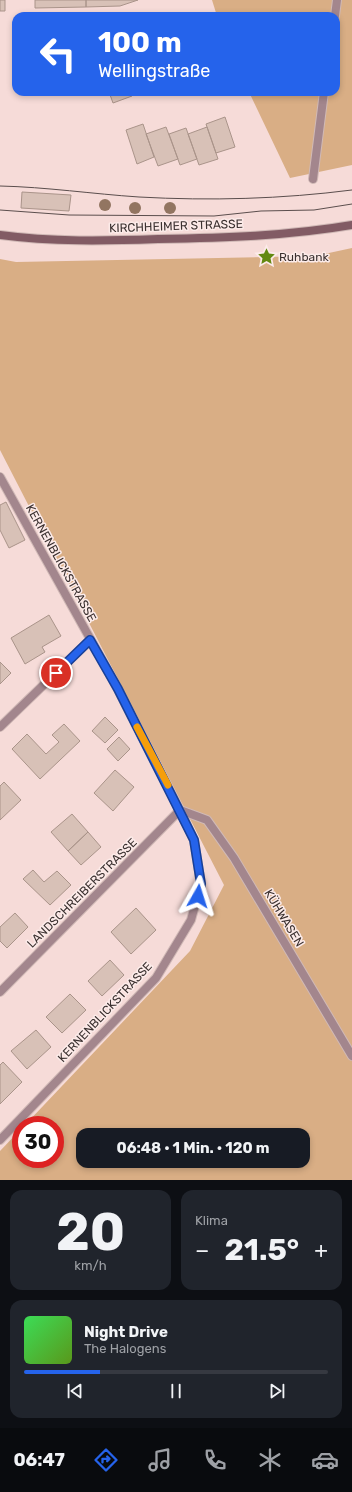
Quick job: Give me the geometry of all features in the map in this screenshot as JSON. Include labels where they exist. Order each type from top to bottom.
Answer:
[{"type":"main road","name":"KIRCHHEIMER STRASSE","points":[[0,235],[25,238],[110,240],[208,238],[266,235],[352,225]]},
{"type":"street","points":[[336,12],[337,0]]},
{"type":"street","points":[[313,179],[323,96]]},
{"type":"street","name":"KERNENBLICKSTRASSE","points":[[0,477],[111,676],[180,810],[194,840],[201,884],[191,920],[156,978],[0,1140]]},
{"type":"street","points":[[0,727],[90,640]]},
{"type":"street","name":"LANDSCHREIBERSTRASSE","points":[[0,992],[180,810]]},
{"type":"street","name":"KÜHWASEN","points":[[180,810],[207,820],[234,858],[352,1056]]},
{"type":"shaded area","points":[[212,0],[352,0],[352,165],[290,178],[251,96],[340,96],[340,12],[216,12]]},
{"type":"shaded area","points":[[352,248],[352,1180],[0,1180],[0,1151],[12,1138],[12,1168],[64,1168],[64,1116],[34,1116],[190,951],[224,885],[0,450],[0,259],[16,262],[315,256]]},
{"type":"building","points":[[0,0],[5,0],[5,11],[0,11]]},
{"type":"building","points":[[35,0],[86,0],[86,7],[35,8]]},
{"type":"building","points":[[86,0],[138,0],[120,6],[86,7]]},
{"type":"building","points":[[110,96],[132,96],[113,103]]},
{"type":"building","points":[[225,117],[235,147],[216,153],[206,124]]},
{"type":"building","points":[[143,124],[154,157],[137,164],[126,130]]},
{"type":"building","points":[[166,127],[178,159],[158,166],[146,134]]},
{"type":"building","points":[[207,127],[218,159],[199,165],[188,134]]},
{"type":"building","points":[[186,128],[197,159],[180,165],[169,134]]},
{"type":"building","points":[[22,192],[71,195],[69,211],[21,208]]},
{"type":"building","points":[[6,502],[25,540],[9,548],[0,530],[0,505]]},
{"type":"building","points":[[49,615],[61,636],[42,647],[45,652],[25,664],[11,638]]},
{"type":"building","points":[[0,662],[11,673],[0,684]]},
{"type":"building","points":[[105,717],[118,730],[105,743],[92,731]]},
{"type":"building","points":[[64,724],[80,741],[40,779],[12,749],[27,734],[46,754],[59,742],[52,735]]},
{"type":"building","points":[[119,737],[130,749],[118,761],[107,749]]},
{"type":"building","points":[[115,770],[134,787],[113,811],[94,793]]},
{"type":"building","points":[[4,782],[21,800],[0,820],[0,786]]},
{"type":"building","points":[[72,814],[88,832],[68,851],[51,832]]},
{"type":"building","points":[[88,832],[101,847],[81,865],[68,851]]},
{"type":"building","points":[[33,870],[44,882],[57,871],[71,885],[50,905],[23,879]]},
{"type":"building","points":[[136,908],[156,930],[131,954],[111,932]]},
{"type":"building","points":[[15,913],[28,927],[7,948],[0,941],[0,927]]},
{"type":"building","points":[[110,960],[124,975],[102,996],[88,981]]},
{"type":"building","points":[[70,994],[86,1010],[62,1033],[46,1017]]},
{"type":"building","points":[[36,1030],[51,1047],[27,1069],[11,1051]]},
{"type":"building","points":[[3,1062],[22,1082],[0,1104],[0,1065]]},
{"type":"tram line","points":[[0,186],[139,197],[192,199],[273,197],[352,190]]},
{"type":"tram line","points":[[0,210],[69,215],[214,216],[261,211],[314,210],[352,204]]},
{"type":"slow traffic","points":[[137,727],[168,785]]},
{"type":"place","name":"Ruhbank","points":[[266,257]]},
{"type":"route","points":[[56,673],[90,640],[118,689],[194,840],[201,884],[198,896]]}]
